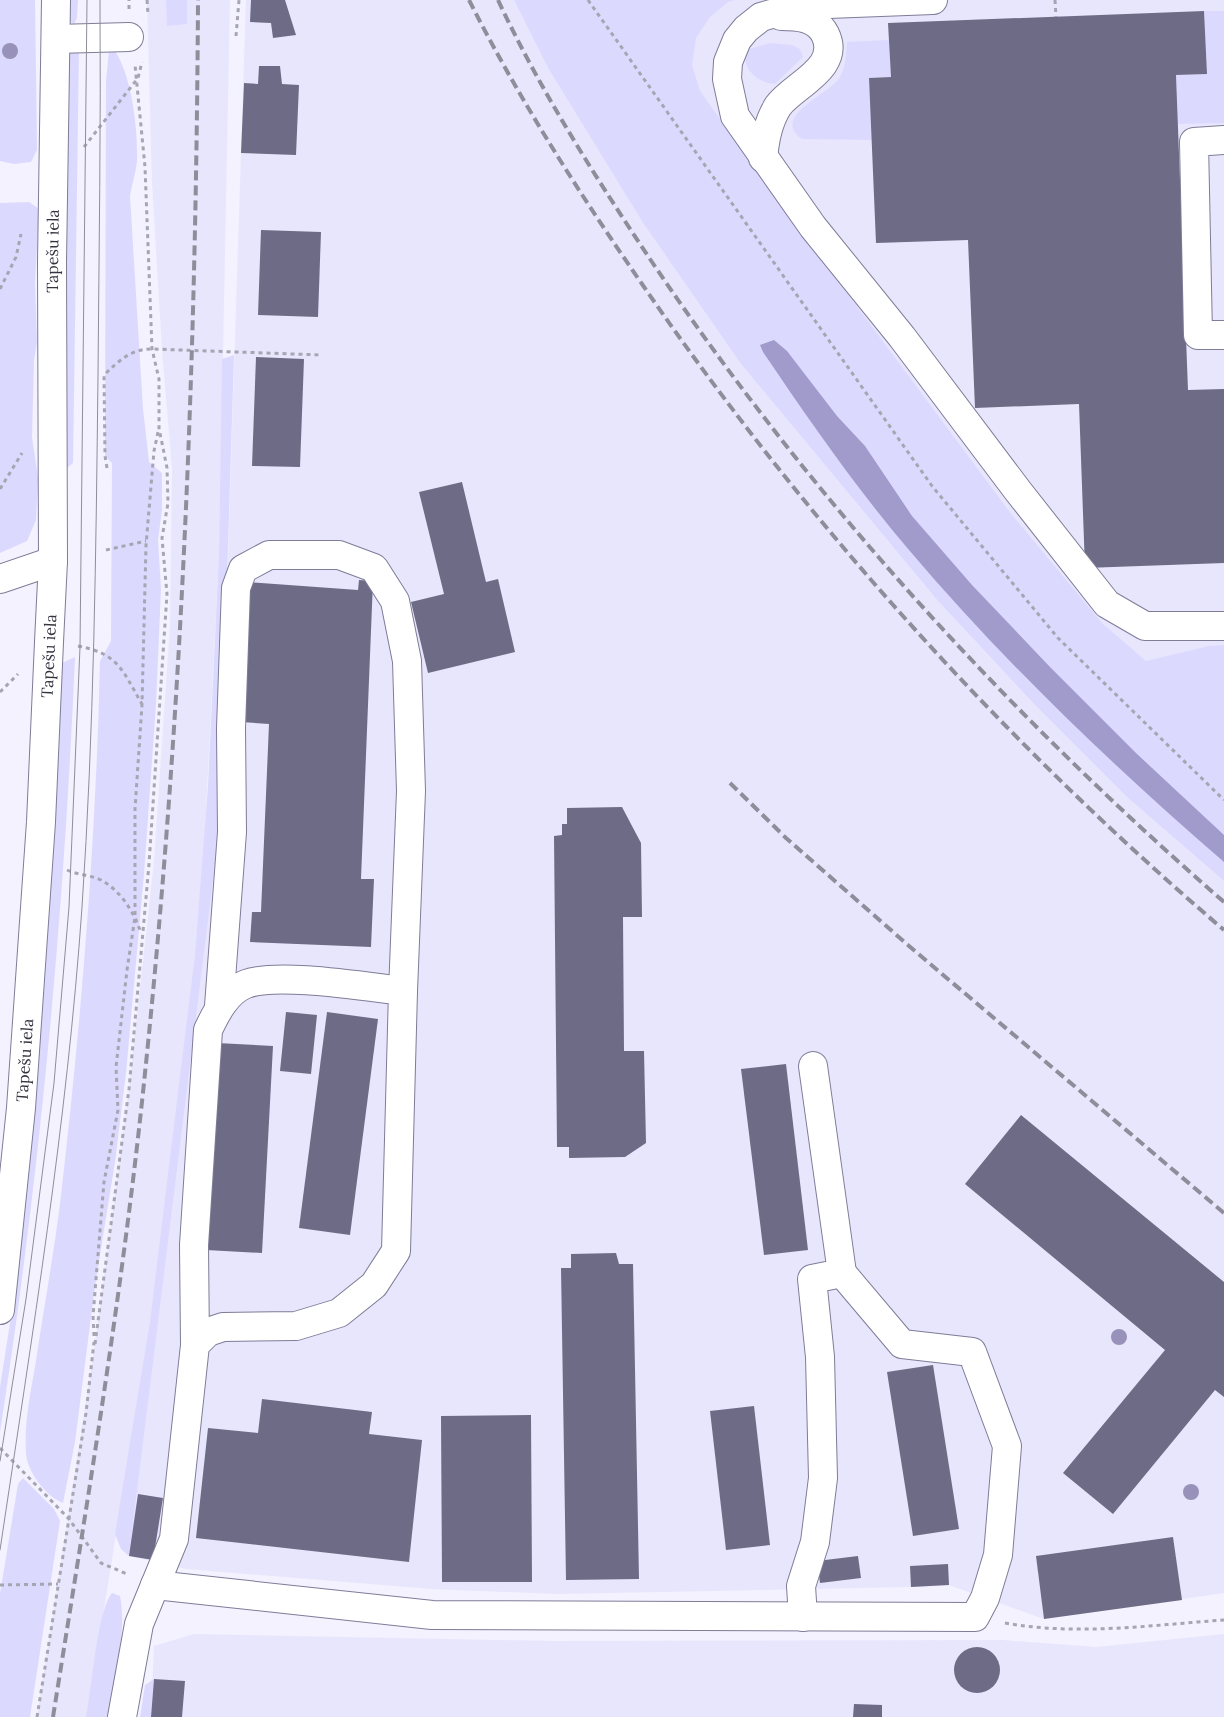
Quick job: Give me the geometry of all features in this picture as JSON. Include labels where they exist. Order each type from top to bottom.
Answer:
[{"type":"street","name":"Tapešu iela","points":[[0,1310],[21,1108],[39,857],[53,561],[56,0]]},
{"type":"street","points":[[933,0],[802,5],[761,18],[746,29],[737,40],[728,62],[727,78],[735,116],[813,227],[902,337],[1018,491],[1107,604],[1145,626],[1224,626]]},
{"type":"street","points":[[761,18],[780,16],[807,18],[823,31],[828,41],[828,52],[818,71],[780,103],[774,113],[766,136],[763,158]]},
{"type":"street","points":[[56,39],[129,37]]},
{"type":"street","points":[[1224,140],[1194,142],[1198,336],[1224,335]]},
{"type":"street","points":[[122,1717],[139,1624],[174,1538],[195,1345],[194,1245],[208,1030],[219,1006],[232,832],[231,728],[236,588],[243,569],[270,555],[339,555],[374,568],[395,601],[407,661],[411,791],[396,1252],[374,1285],[339,1312],[296,1326],[223,1327],[208,1332],[195,1345]]},
{"type":"street","points":[[0,580],[53,561]]},
{"type":"street","points":[[219,1006],[245,984],[271,979],[403,991]]},
{"type":"street","points":[[155,1585],[432,1616],[975,1618],[985,1598],[998,1555],[1007,1446],[972,1352],[902,1344],[842,1274],[813,1066]]},
{"type":"street","points":[[803,1617],[801,1586],[815,1542],[823,1478],[820,1357],[812,1278],[842,1274]]},
{"type":"path","points":[[236,36],[239,0]]},
{"type":"path","points":[[588,0],[932,486],[1058,638],[1224,800]]},
{"type":"path","points":[[1055,0],[1056,17]]},
{"type":"path","points":[[37,1717],[86,1413],[128,1089],[149,864],[167,594],[162,538],[168,503],[167,468],[159,428],[159,379],[152,349],[145,167],[138,78],[129,37]]},
{"type":"path","points":[[54,173],[78,155],[138,78]]},
{"type":"path","points":[[0,289],[16,256],[22,229]]},
{"type":"path","points":[[107,468],[104,456],[104,375],[125,355],[140,349],[152,349],[322,355]]},
{"type":"path","points":[[94,1344],[94,1316],[104,1182],[118,1110],[116,1067],[135,917],[135,809],[142,704],[146,541],[154,451],[159,428]]},
{"type":"path","points":[[106,550],[146,541]]},
{"type":"path","points":[[49,642],[100,651],[114,660],[142,704]]},
{"type":"path","points":[[39,857],[74,873],[100,880],[120,894],[135,917],[142,936]]},
{"type":"path","points":[[0,1448],[69,1519],[101,1563],[155,1585]]},
{"type":"path","points":[[0,1585],[58,1584]]},
{"type":"path","points":[[975,1618],[1037,1629],[1097,1630],[1224,1620]]},
{"type":"shaded area","points":[[0,0],[35,0],[37,150],[31,162],[14,164],[0,161]]},
{"type":"shaded area","points":[[68,0],[78,0],[77,18],[74,24],[70,22],[67,12]]},
{"type":"shaded area","points":[[147,0],[230,0],[219,554],[204,850],[195,954],[150,1321],[86,1717],[37,1717],[95,1344],[129,1089],[154,861],[170,625],[172,469],[162,350],[152,182]]},
{"type":"shaded area","points":[[166,0],[187,0],[187,24],[167,26]]},
{"type":"shaded area","points":[[246,0],[514,0],[548,68],[643,223],[741,364],[938,601],[1034,704],[1128,798],[1224,881],[1224,1593],[1044,1619],[949,1585],[557,1594],[431,1589],[186,1569],[129,1556],[219,833]]},
{"type":"shaded area","points":[[514,0],[735,0],[728,2],[710,17],[696,38],[692,65],[700,91],[780,203],[1012,515],[1102,623],[1146,661],[1209,646],[1224,645],[1224,881],[1128,798],[1034,704],[938,601],[741,364],[643,223],[548,68]]},
{"type":"shaded area","points":[[612,0],[1224,0],[1224,773],[1128,684]]},
{"type":"shaded area","points":[[1204,11],[1224,11],[1224,123],[1178,124],[1176,75],[1207,74]]},
{"type":"shaded area","points":[[889,40],[891,77],[869,78],[872,140],[802,139],[794,130],[793,122],[797,114],[805,106],[834,84],[840,77],[845,65],[847,42]]},
{"type":"shaded area","points":[[770,43],[792,45],[800,49],[803,57],[775,84],[757,78],[748,68],[745,57],[746,50]]},
{"type":"shaded area","points":[[73,47],[79,49],[73,463],[62,472],[68,54]]},
{"type":"shaded area","points":[[109,50],[115,51],[126,75],[135,119],[137,161],[130,196],[143,409],[149,462],[162,473],[162,510],[158,540],[161,589],[156,704],[144,874],[126,1073],[115,1162],[95,1286],[75,1442],[63,1503],[44,1489],[30,1468],[26,1453],[26,1432],[29,1399],[57,1225],[68,1136],[81,1001],[91,865],[100,661],[111,641],[112,463],[105,456],[106,81]]},
{"type":"shaded area","points":[[29,202],[39,209],[35,284],[37,342],[34,360],[32,437],[38,478],[36,520],[27,541],[0,553],[0,203]]},
{"type":"shaded area","points":[[774,340],[787,351],[837,416],[865,446],[912,516],[972,585],[1137,754],[1224,835],[1224,862],[1141,789],[1060,712],[945,592],[889,526],[852,478],[763,352],[760,345]]},
{"type":"shaded area","points":[[234,355],[219,833],[129,1556],[121,1549],[115,1534],[150,1321],[195,954],[208,786],[219,554],[222,359]]},
{"type":"shaded area","points":[[75,657],[64,851],[48,1045],[27,1239],[0,1432],[0,1387],[12,1310],[62,663]]},
{"type":"shaded area","points":[[23,1478],[54,1509],[60,1521],[30,1717],[0,1717],[0,1594],[18,1484]]},
{"type":"shaded area","points":[[112,1593],[120,1596],[122,1625],[119,1657],[107,1717],[86,1717],[102,1616]]},
{"type":"shaded area","points":[[194,1634],[555,1641],[1003,1640],[1096,1647],[1224,1634],[1224,1717],[151,1717],[154,1646]]},
{"type":"shaded area","points":[[154,1679],[151,1717],[140,1717],[145,1685]]},
{"type":"building","points":[[251,0],[285,0],[296,35],[273,38],[271,23],[250,22]]},
{"type":"building","points":[[1204,11],[1207,74],[1176,75],[1188,390],[1224,389],[1224,563],[1085,568],[1079,404],[975,408],[968,240],[876,243],[869,78],[891,77],[888,23]]},
{"type":"building","points":[[259,66],[280,66],[282,84],[299,85],[296,155],[241,153],[244,83],[258,84]]},
{"type":"building","points":[[261,230],[321,232],[318,317],[258,315]]},
{"type":"building","points":[[256,357],[304,359],[300,467],[252,466]]},
{"type":"building","points":[[462,482],[486,582],[498,579],[515,652],[428,673],[411,602],[444,594],[419,492]]},
{"type":"building","points":[[359,580],[373,581],[361,879],[374,879],[371,947],[250,942],[252,912],[261,912],[269,724],[241,722],[247,582],[358,590]]},
{"type":"building","points":[[622,807],[641,843],[642,917],[623,917],[624,1051],[644,1051],[646,1143],[625,1157],[569,1158],[569,1147],[557,1147],[554,836],[562,835],[562,824],[567,824],[567,808]]},
{"type":"building","points":[[286,1012],[317,1015],[311,1074],[280,1071]]},
{"type":"building","points":[[327,1012],[378,1019],[350,1235],[299,1228]]},
{"type":"building","points":[[217,1043],[273,1046],[262,1253],[206,1250]]},
{"type":"building","points":[[786,1064],[808,1250],[764,1255],[741,1069]]},
{"type":"building","points":[[1021,1115],[1224,1282],[1224,1397],[1215,1390],[1113,1514],[1063,1473],[1165,1350],[965,1184]]},
{"type":"building","points":[[616,1253],[619,1264],[633,1264],[639,1579],[566,1580],[561,1268],[571,1268],[571,1254]]},
{"type":"building","points":[[933,1365],[959,1529],[913,1536],[887,1372]]},
{"type":"building","points":[[262,1399],[372,1412],[369,1434],[422,1440],[409,1562],[196,1538],[208,1428],[258,1433]]},
{"type":"building","points":[[754,1406],[770,1545],[726,1550],[710,1411]]},
{"type":"building","points":[[531,1415],[532,1582],[442,1582],[441,1416]]},
{"type":"building","points":[[138,1494],[163,1498],[153,1560],[129,1556]]},
{"type":"building","points":[[1173,1537],[1182,1600],[1044,1619],[1036,1556]]},
{"type":"building","points":[[858,1556],[861,1578],[820,1583],[817,1561]]},
{"type":"building","points":[[948,1564],[949,1585],[911,1587],[910,1566]]},
{"type":"building","points":[[982,1647],[994,1653],[999,1661],[999,1679],[994,1687],[986,1692],[972,1693],[960,1687],[955,1679],[954,1665],[960,1653],[968,1648]]},
{"type":"building","points":[[154,1679],[185,1681],[182,1717],[151,1717]]},
{"type":"building","points":[[854,1704],[882,1705],[882,1717],[853,1717]]},
{"type":"tram line","points":[[0,1461],[26,1299],[54,1083],[69,907],[80,647],[87,0]]},
{"type":"tram line","points":[[0,1550],[58,1149],[82,907],[92,708],[95,574],[100,188],[100,0]]},
{"type":"railway","points":[[53,1717],[104,1396],[126,1235],[158,939],[169,806],[185,537],[194,269],[198,0]]},
{"type":"railway","points":[[469,0],[529,109],[595,215],[705,373],[771,460],[840,544],[986,706],[1142,858],[1224,930]]},
{"type":"railway","points":[[498,0],[532,68],[610,199],[714,350],[779,436],[847,520],[917,601],[990,679],[1066,756],[1224,902]]},
{"type":"railway","points":[[730,783],[786,838],[909,946],[1224,1213]]}]
